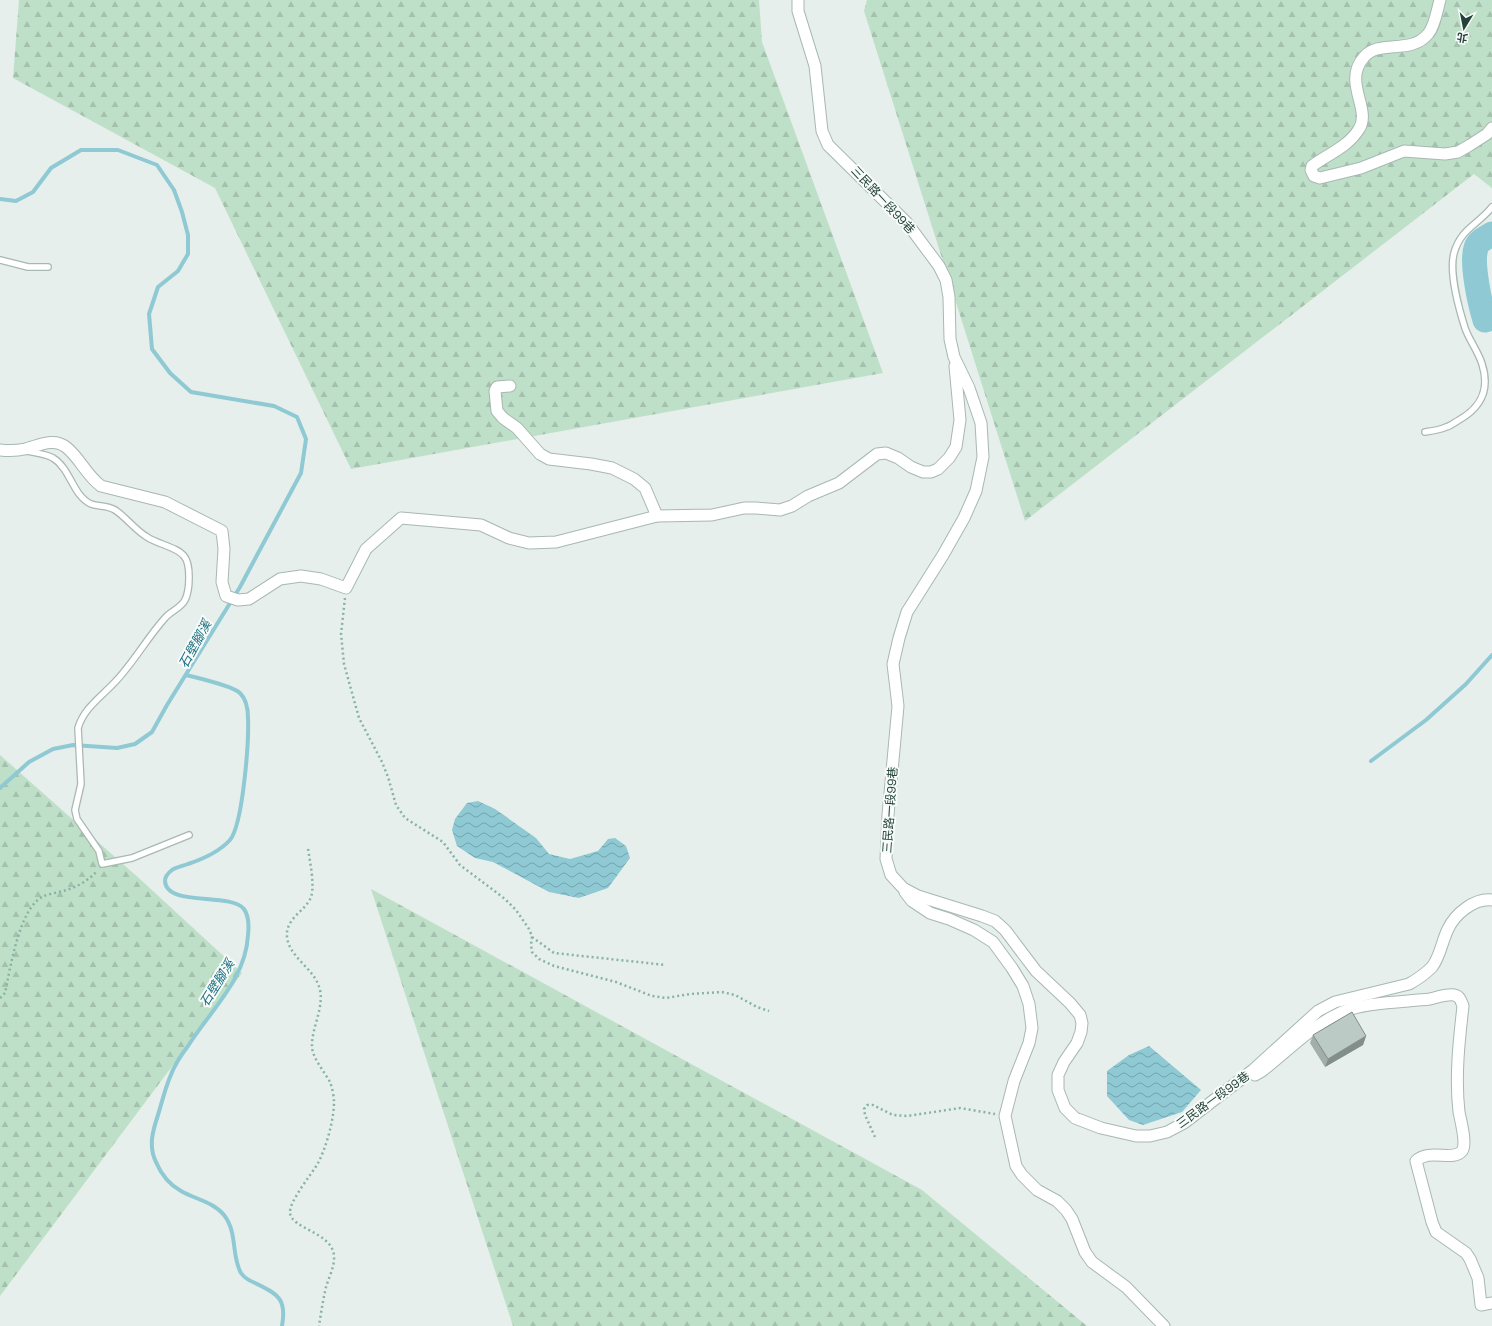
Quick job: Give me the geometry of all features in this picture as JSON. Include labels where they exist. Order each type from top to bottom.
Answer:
[{"type":"street","name":"三民路一段99巷","points":[[798,0],[798,11],[815,66],[822,131],[828,144],[907,223],[939,266],[946,280],[949,297],[950,339],[954,357],[969,388],[981,424],[983,457],[976,491],[964,518],[939,562],[907,612],[898,638],[893,664],[898,706],[888,815],[886,860],[891,875],[903,888],[918,896],[995,921],[1005,930],[1036,971],[1070,1003],[1080,1015],[1082,1023],[1081,1032],[1077,1043],[1064,1062],[1058,1075],[1058,1090],[1065,1108],[1075,1118],[1101,1128],[1122,1133],[1136,1136],[1150,1136],[1167,1132],[1184,1123],[1240,1081],[1318,1011],[1335,1002],[1409,984],[1420,978],[1432,966],[1448,928],[1460,913],[1474,903],[1487,899],[1492,900]]},
{"type":"street","points":[[1440,0],[1428,34],[1421,41],[1412,45],[1376,49],[1365,55],[1358,64],[1355,76],[1361,110],[1362,122],[1360,128],[1342,147],[1312,166],[1310,170],[1314,176],[1320,178],[1361,168],[1404,151],[1445,154],[1458,152],[1470,146],[1487,134],[1492,128]]},
{"type":"street","points":[[0,450],[10,452],[40,444],[56,443],[64,446],[70,451],[94,481],[101,486],[165,502],[222,531],[224,549],[222,582],[226,596],[238,600],[249,599],[280,579],[301,576],[320,578],[346,588],[366,549],[401,518],[481,525],[509,538],[529,543],[556,542],[657,516],[712,515],[744,508],[780,510],[792,506],[808,496],[840,483],[877,454],[886,453],[922,472],[930,472],[938,469],[949,458],[956,447],[960,420],[954,357]]},
{"type":"street","points":[[510,386],[497,387],[495,390],[497,411],[503,418],[517,428],[540,454],[549,460],[591,464],[612,468],[634,479],[645,488],[657,516]]},
{"type":"street","points":[[903,888],[912,901],[930,913],[949,919],[974,930],[993,942],[1023,986],[1029,1004],[1032,1028],[1029,1043],[1014,1081],[1005,1116],[1016,1166],[1022,1175],[1037,1190],[1057,1201],[1066,1210],[1072,1219],[1085,1252],[1092,1262],[1126,1287],[1164,1326]]},
{"type":"street","points":[[1240,1081],[1262,1072],[1320,1024],[1353,1008],[1448,995],[1456,995],[1461,999],[1463,1006],[1457,1062],[1459,1111],[1465,1144],[1463,1150],[1459,1154],[1430,1154],[1421,1157],[1416,1161],[1436,1232],[1466,1253],[1478,1278],[1481,1305],[1492,1304]]},
{"type":"lane","points":[[1425,432],[1447,427],[1468,415],[1480,402],[1485,389],[1481,362],[1465,328],[1455,289],[1452,267],[1454,254],[1459,240],[1468,228],[1485,215],[1492,207]]},
{"type":"lane","points":[[0,260],[28,267],[48,267]]},
{"type":"lane","points":[[19,450],[53,458],[60,463],[78,494],[85,501],[115,510],[140,533],[154,541],[180,552],[188,561],[188,593],[181,606],[166,616],[123,673],[87,710],[80,720],[78,728],[81,784],[75,810],[77,819],[99,851],[102,864],[132,858],[189,835]]},
{"type":"path","points":[[346,588],[341,634],[344,664],[359,718],[382,762],[396,804],[405,818],[443,842],[460,864],[505,899],[516,910],[532,936],[554,953],[666,965]]},
{"type":"path","points":[[308,849],[312,888],[310,898],[306,905],[294,916],[289,925],[286,936],[288,945],[310,971],[321,994],[313,1035],[312,1049],[330,1083],[334,1102],[328,1135],[318,1162],[297,1194],[291,1206],[290,1213],[292,1218],[299,1224],[323,1238],[330,1245],[334,1255],[333,1268],[326,1289],[319,1326]]},
{"type":"path","points":[[0,998],[5,993],[24,920],[33,904],[41,898],[64,891],[90,878],[102,864]]},
{"type":"path","points":[[532,936],[532,952],[538,959],[554,966],[616,982],[652,996],[666,998],[690,994],[722,992],[735,995],[757,1007],[769,1011]]},
{"type":"path","points":[[875,1137],[864,1115],[864,1109],[867,1105],[873,1105],[893,1115],[907,1116],[960,1108],[1005,1116]]},
{"type":"green space","points":[[19,0],[759,0],[762,42],[883,373],[351,469],[215,188],[13,78]]},
{"type":"green space","points":[[867,0],[1492,0],[1492,188],[1474,174],[1025,521],[864,11]]},
{"type":"green space","points":[[0,755],[141,880],[242,973],[0,1296]]},
{"type":"green space","points":[[371,889],[922,1190],[1087,1326],[513,1326]]},
{"type":"water","points":[[478,801],[495,809],[536,838],[549,854],[570,859],[598,851],[608,839],[615,838],[626,846],[630,858],[608,888],[579,898],[549,892],[493,862],[475,858],[457,846],[452,830],[455,819],[467,803]]},
{"type":"water","points":[[1149,1046],[1201,1090],[1182,1112],[1143,1125],[1129,1120],[1107,1096],[1107,1071],[1129,1055]]},
{"type":"building","points":[[1352,1012],[1366,1036],[1328,1059],[1313,1035]]},
{"type":"waterway","name":"石壁腳溪","points":[[0,199],[16,201],[33,192],[51,168],[81,150],[118,150],[157,165],[174,190],[182,212],[188,235],[188,254],[178,271],[158,287],[149,314],[152,349],[170,373],[191,392],[274,406],[297,417],[306,439],[301,473],[240,587],[152,732],[135,744],[117,748],[73,745],[53,749],[29,762],[0,788]]},
{"type":"waterway","points":[[1492,234],[1478,243],[1475,255],[1475,273],[1485,320],[1492,318]]},
{"type":"waterway","points":[[1371,761],[1426,720],[1466,684],[1492,655]]},
{"type":"waterway","name":"石壁腳溪","points":[[186,675],[215,682],[236,690],[244,698],[248,718],[244,782],[242,800],[235,831],[230,840],[210,855],[174,869],[167,875],[165,881],[168,889],[176,894],[237,904],[246,912],[248,932],[246,951],[234,980],[226,994],[183,1053],[172,1073],[154,1126],[152,1150],[160,1171],[173,1186],[186,1194],[215,1207],[224,1215],[231,1229],[236,1259],[241,1273],[248,1280],[270,1291],[279,1298],[283,1309],[282,1326]]}]
